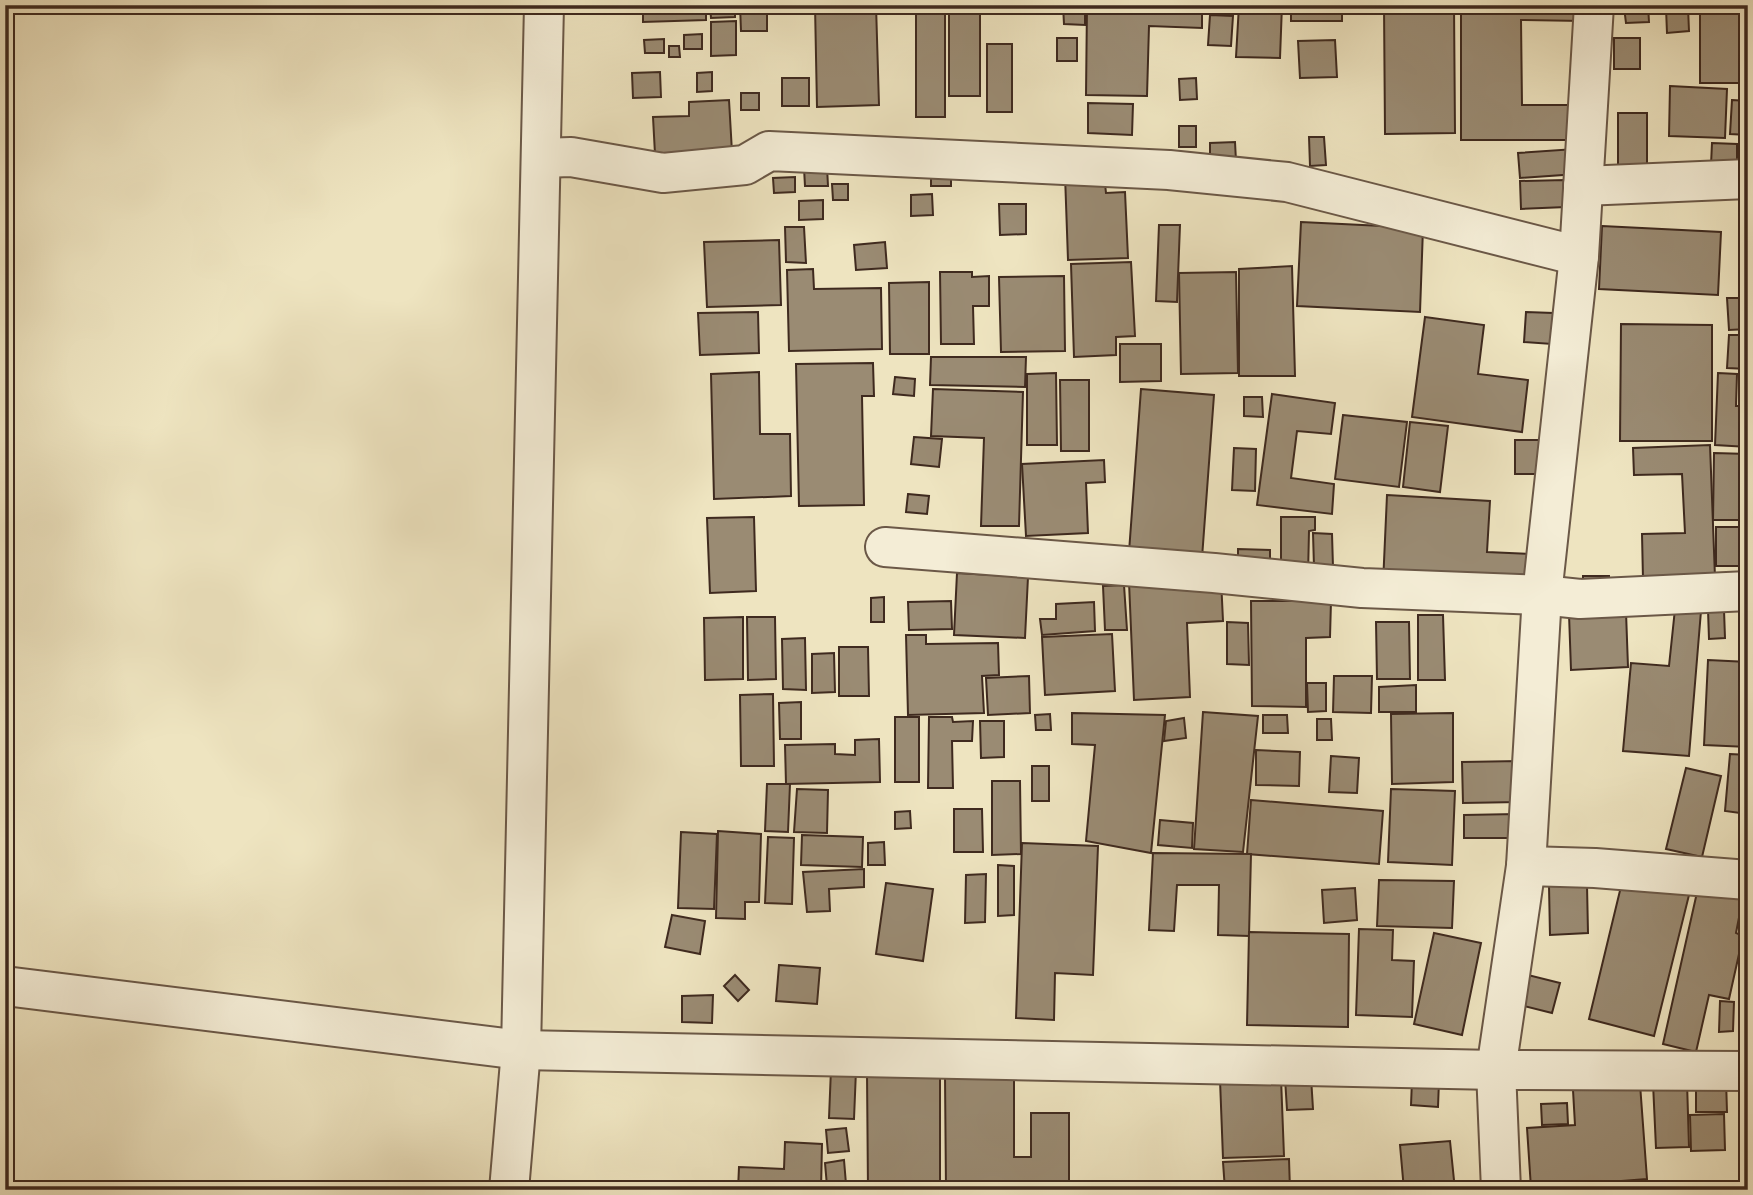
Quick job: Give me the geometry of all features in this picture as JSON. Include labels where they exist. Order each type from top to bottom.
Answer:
[{"type":"street","points":[[509,1190],[521,1050],[544,5]]},
{"type":"street","points":[[1501,1190],[1496,1070],[1526,866],[1542,595],[1579,256],[1594,5]]},
{"type":"street","points":[[541,158],[571,157],[663,173],[745,164],[769,151],[1169,170],[1287,182],[1579,256]]},
{"type":"street","points":[[1583,186],[1748,179]]},
{"type":"street","points":[[885,547],[1214,573],[1362,588],[1542,595],[1580,600],[1748,591]]},
{"type":"street","points":[[1526,866],[1595,868],[1748,880]]},
{"type":"street","points":[[5,986],[521,1050],[1496,1070],[1748,1071]]},
{"type":"building","points":[[643,5],[706,5],[706,20],[643,22]]},
{"type":"building","points":[[710,5],[735,5],[735,17],[711,18]]},
{"type":"building","points":[[740,5],[767,5],[767,31],[741,31]]},
{"type":"building","points":[[815,5],[876,5],[879,105],[817,107]]},
{"type":"building","points":[[949,5],[980,5],[980,96],[949,96]]},
{"type":"building","points":[[1063,5],[1085,5],[1085,25],[1064,24]]},
{"type":"building","points":[[1087,5],[1202,5],[1202,28],[1149,26],[1147,96],[1086,95]]},
{"type":"building","points":[[1211,5],[1232,5],[1232,11],[1211,9]]},
{"type":"building","points":[[1239,5],[1282,5],[1280,58],[1236,57]]},
{"type":"building","points":[[1291,5],[1342,5],[1342,21],[1291,21]]},
{"type":"building","points":[[1384,5],[1454,5],[1455,133],[1385,134]]},
{"type":"building","points":[[1461,5],[1582,5],[1582,21],[1521,20],[1522,105],[1581,105],[1582,140],[1461,140]]},
{"type":"building","points":[[1648,5],[1649,22],[1626,23],[1624,7]]},
{"type":"building","points":[[1688,7],[1689,31],[1667,33],[1666,8]]},
{"type":"building","points":[[945,10],[945,117],[916,117],[916,11]]},
{"type":"building","points":[[1700,11],[1748,11],[1748,83],[1700,83]]},
{"type":"building","points":[[1210,15],[1233,16],[1231,46],[1208,45]]},
{"type":"building","points":[[736,21],[736,55],[711,56],[711,22]]},
{"type":"building","points":[[702,34],[702,49],[684,49],[684,35]]},
{"type":"building","points":[[1057,38],[1077,38],[1077,61],[1057,61]]},
{"type":"building","points":[[1614,38],[1640,38],[1640,69],[1614,69]]},
{"type":"building","points":[[664,39],[664,53],[645,53],[644,40]]},
{"type":"building","points":[[1335,40],[1337,77],[1300,78],[1298,41]]},
{"type":"building","points":[[987,44],[1012,44],[1012,112],[987,112]]},
{"type":"building","points":[[669,46],[679,46],[680,57],[669,57]]},
{"type":"building","points":[[660,72],[661,97],[633,98],[632,73]]},
{"type":"building","points":[[712,72],[712,91],[697,92],[697,73]]},
{"type":"building","points":[[782,78],[809,78],[809,106],[782,106]]},
{"type":"building","points":[[1196,78],[1197,99],[1180,100],[1179,79]]},
{"type":"building","points":[[1670,86],[1727,89],[1725,138],[1669,136]]},
{"type":"building","points":[[741,93],[759,93],[759,110],[741,110]]},
{"type":"building","points":[[729,100],[732,152],[655,154],[653,117],[689,116],[689,102]]},
{"type":"building","points":[[1732,100],[1748,101],[1748,135],[1730,134]]},
{"type":"building","points":[[1088,103],[1133,104],[1132,135],[1088,133]]},
{"type":"building","points":[[1618,113],[1647,113],[1647,167],[1618,167]]},
{"type":"building","points":[[1179,126],[1196,126],[1196,147],[1179,147]]},
{"type":"building","points":[[1309,137],[1324,137],[1326,165],[1310,166]]},
{"type":"building","points":[[1235,142],[1236,161],[1210,162],[1210,143]]},
{"type":"building","points":[[1712,143],[1737,144],[1737,166],[1711,165]]},
{"type":"building","points":[[1575,149],[1577,174],[1520,178],[1518,153]]},
{"type":"building","points":[[827,167],[828,186],[805,186],[804,168]]},
{"type":"building","points":[[931,170],[951,170],[951,186],[931,186]]},
{"type":"building","points":[[1104,174],[1106,193],[1125,192],[1128,258],[1068,260],[1065,175]]},
{"type":"building","points":[[795,177],[795,192],[774,193],[773,178]]},
{"type":"building","points":[[1565,180],[1566,207],[1521,209],[1520,181]]},
{"type":"building","points":[[832,184],[848,184],[848,200],[833,200]]},
{"type":"building","points":[[932,194],[933,215],[911,216],[911,195]]},
{"type":"building","points":[[823,200],[823,219],[799,220],[799,201]]},
{"type":"building","points":[[999,204],[1026,204],[1026,234],[1000,235]]},
{"type":"building","points":[[1301,222],[1423,228],[1420,312],[1297,306]]},
{"type":"building","points":[[1159,225],[1180,225],[1177,302],[1156,301]]},
{"type":"building","points":[[1602,226],[1721,232],[1718,295],[1599,289]]},
{"type":"building","points":[[785,227],[804,227],[806,263],[786,262]]},
{"type":"building","points":[[779,240],[781,305],[707,307],[704,242]]},
{"type":"building","points":[[885,242],[887,268],[856,270],[854,245]]},
{"type":"building","points":[[1131,262],[1135,336],[1116,337],[1116,355],[1074,357],[1071,264]]},
{"type":"building","points":[[1292,266],[1295,376],[1239,376],[1239,269]]},
{"type":"building","points":[[813,269],[814,289],[881,288],[882,349],[789,351],[787,270]]},
{"type":"building","points":[[940,272],[972,272],[972,277],[989,276],[989,306],[973,306],[974,344],[941,344]]},
{"type":"building","points":[[1236,272],[1238,373],[1181,374],[1179,273]]},
{"type":"building","points":[[1064,276],[1065,351],[1001,352],[999,277]]},
{"type":"building","points":[[929,282],[929,354],[890,354],[889,283]]},
{"type":"building","points":[[1727,298],[1748,298],[1748,329],[1729,330]]},
{"type":"building","points":[[758,312],[759,353],[700,355],[698,313]]},
{"type":"building","points":[[1526,312],[1553,313],[1552,344],[1524,342]]},
{"type":"building","points":[[1425,317],[1484,325],[1478,374],[1528,380],[1522,432],[1412,417]]},
{"type":"building","points":[[1621,324],[1712,325],[1712,441],[1620,441]]},
{"type":"building","points":[[1729,335],[1748,335],[1748,369],[1727,368]]},
{"type":"building","points":[[1120,344],[1161,344],[1161,381],[1120,382]]},
{"type":"building","points":[[931,357],[1026,357],[1025,387],[930,385]]},
{"type":"building","points":[[873,363],[874,396],[862,396],[864,505],[799,506],[796,364]]},
{"type":"building","points":[[759,372],[760,434],[790,434],[791,496],[714,499],[711,374]]},
{"type":"building","points":[[1056,373],[1057,445],[1027,445],[1027,374]]},
{"type":"building","points":[[1718,373],[1737,374],[1736,406],[1748,406],[1748,447],[1715,445]]},
{"type":"building","points":[[895,377],[915,379],[914,396],[893,394]]},
{"type":"building","points":[[1060,380],[1089,380],[1089,451],[1061,451]]},
{"type":"building","points":[[933,389],[1023,392],[1019,526],[981,526],[984,438],[931,436]]},
{"type":"building","points":[[1141,389],[1214,395],[1202,558],[1129,552]]},
{"type":"building","points":[[1272,394],[1335,403],[1331,434],[1297,431],[1291,478],[1334,484],[1332,514],[1257,505]]},
{"type":"building","points":[[1244,397],[1262,397],[1263,417],[1244,416]]},
{"type":"building","points":[[1343,415],[1407,422],[1399,487],[1335,479]]},
{"type":"building","points":[[1410,422],[1448,426],[1440,492],[1403,487]]},
{"type":"building","points":[[914,437],[942,439],[939,467],[911,464]]},
{"type":"building","points":[[1515,440],[1542,440],[1542,474],[1515,474]]},
{"type":"building","points":[[1710,445],[1715,577],[1643,579],[1642,534],[1685,533],[1682,474],[1634,475],[1633,448]]},
{"type":"building","points":[[1234,448],[1256,449],[1255,491],[1232,490]]},
{"type":"building","points":[[1714,453],[1748,454],[1748,520],[1713,520]]},
{"type":"building","points":[[1104,460],[1105,482],[1086,483],[1088,533],[1026,536],[1022,464]]},
{"type":"building","points":[[908,494],[929,496],[927,514],[906,512]]},
{"type":"building","points":[[1387,495],[1490,501],[1487,552],[1530,554],[1528,592],[1383,584]]},
{"type":"building","points":[[754,517],[756,591],[710,593],[707,518]]},
{"type":"building","points":[[1281,517],[1315,517],[1315,530],[1309,531],[1308,576],[1281,576]]},
{"type":"building","points":[[1716,527],[1748,527],[1748,566],[1716,566]]},
{"type":"building","points":[[1313,533],[1332,534],[1333,567],[1314,567]]},
{"type":"building","points":[[1238,549],[1270,550],[1270,568],[1238,568]]},
{"type":"building","points":[[957,573],[1028,577],[1025,638],[954,635]]},
{"type":"building","points":[[1583,576],[1609,576],[1610,595],[1583,596]]},
{"type":"building","points":[[1221,579],[1223,621],[1187,623],[1190,697],[1134,700],[1129,582]]},
{"type":"building","points":[[1124,585],[1127,630],[1105,630],[1103,586]]},
{"type":"building","points":[[884,597],[884,622],[871,622],[871,598]]},
{"type":"building","points":[[951,601],[952,629],[909,630],[908,602]]},
{"type":"building","points":[[1251,601],[1331,601],[1330,637],[1306,638],[1306,707],[1252,706]]},
{"type":"building","points":[[1094,602],[1095,631],[1042,635],[1040,619],[1056,619],[1056,604]]},
{"type":"building","points":[[1675,609],[1701,611],[1689,756],[1623,751],[1631,663],[1669,666]]},
{"type":"building","points":[[1708,610],[1724,610],[1725,638],[1709,639]]},
{"type":"building","points":[[1626,612],[1628,667],[1571,670],[1569,614]]},
{"type":"building","points":[[1418,615],[1443,615],[1445,680],[1418,680]]},
{"type":"building","points":[[743,617],[743,679],[705,680],[704,618]]},
{"type":"building","points":[[747,617],[775,617],[776,679],[748,680]]},
{"type":"building","points":[[1227,622],[1248,623],[1249,665],[1227,664]]},
{"type":"building","points":[[1376,622],[1409,622],[1410,679],[1377,679]]},
{"type":"building","points":[[1112,634],[1115,691],[1045,695],[1042,637]]},
{"type":"building","points":[[906,635],[926,635],[926,644],[998,643],[999,675],[982,676],[984,713],[908,715]]},
{"type":"building","points":[[805,638],[806,690],[783,689],[782,639]]},
{"type":"building","points":[[839,647],[868,647],[869,696],[839,696]]},
{"type":"building","points":[[834,653],[835,692],[812,693],[812,654]]},
{"type":"building","points":[[1708,660],[1748,662],[1748,747],[1704,745]]},
{"type":"building","points":[[1029,676],[1030,713],[988,715],[986,678]]},
{"type":"building","points":[[1334,676],[1372,676],[1371,713],[1333,712]]},
{"type":"building","points":[[1307,683],[1326,683],[1326,711],[1308,712]]},
{"type":"building","points":[[1416,685],[1416,712],[1379,712],[1379,687]]},
{"type":"building","points":[[773,694],[774,766],[741,766],[740,695]]},
{"type":"building","points":[[801,702],[801,739],[780,739],[779,703]]},
{"type":"building","points":[[1203,712],[1258,716],[1243,852],[1194,849]]},
{"type":"building","points":[[1072,713],[1165,715],[1151,853],[1086,841],[1095,745],[1072,744]]},
{"type":"building","points":[[1453,713],[1453,782],[1392,784],[1391,714]]},
{"type":"building","points":[[1050,714],[1051,730],[1036,730],[1035,715]]},
{"type":"building","points":[[1263,715],[1287,715],[1288,733],[1263,733]]},
{"type":"building","points":[[895,717],[919,717],[919,782],[895,782]]},
{"type":"building","points":[[929,717],[952,717],[953,722],[973,721],[972,741],[952,741],[953,788],[928,788]]},
{"type":"building","points":[[1184,718],[1186,738],[1164,741],[1166,721]]},
{"type":"building","points":[[1317,719],[1331,719],[1332,740],[1317,740]]},
{"type":"building","points":[[980,721],[1004,721],[1004,757],[981,758]]},
{"type":"building","points":[[879,739],[880,782],[786,784],[785,745],[835,744],[835,754],[855,755],[855,740]]},
{"type":"building","points":[[1256,750],[1300,752],[1299,786],[1256,785]]},
{"type":"building","points":[[1730,754],[1748,755],[1748,814],[1725,811]]},
{"type":"building","points":[[1331,756],[1359,758],[1357,793],[1329,792]]},
{"type":"building","points":[[1519,761],[1519,802],[1463,803],[1462,762]]},
{"type":"building","points":[[1032,766],[1049,766],[1049,801],[1032,801]]},
{"type":"building","points":[[1686,768],[1721,776],[1702,857],[1666,849]]},
{"type":"building","points":[[992,781],[1020,781],[1021,854],[992,855]]},
{"type":"building","points":[[767,784],[790,784],[788,832],[765,831]]},
{"type":"building","points":[[797,789],[828,790],[827,833],[794,832]]},
{"type":"building","points":[[1391,789],[1455,791],[1452,865],[1388,862]]},
{"type":"building","points":[[1251,800],[1383,811],[1379,864],[1247,854]]},
{"type":"building","points":[[954,809],[982,809],[983,852],[954,852]]},
{"type":"building","points":[[910,811],[911,828],[895,829],[895,812]]},
{"type":"building","points":[[1516,814],[1516,838],[1464,838],[1464,815]]},
{"type":"building","points":[[1160,820],[1193,823],[1192,848],[1158,845]]},
{"type":"building","points":[[718,831],[761,834],[759,902],[745,902],[745,919],[716,918]]},
{"type":"building","points":[[681,832],[717,834],[714,909],[678,908]]},
{"type":"building","points":[[802,835],[863,837],[862,867],[801,865]]},
{"type":"building","points":[[768,837],[794,838],[792,904],[765,903]]},
{"type":"building","points":[[884,842],[885,865],[868,865],[868,843]]},
{"type":"building","points":[[1022,843],[1098,846],[1093,975],[1055,973],[1054,1020],[1016,1018]]},
{"type":"building","points":[[1153,853],[1251,854],[1249,936],[1218,935],[1219,885],[1177,885],[1174,931],[1149,930]]},
{"type":"building","points":[[998,865],[1014,866],[1014,915],[998,916]]},
{"type":"building","points":[[864,869],[864,887],[829,889],[830,911],[807,912],[803,872]]},
{"type":"building","points":[[986,874],[985,922],[965,923],[966,875]]},
{"type":"building","points":[[1624,874],[1690,891],[1654,1036],[1589,1019]]},
{"type":"building","points":[[1379,880],[1454,881],[1452,928],[1377,926]]},
{"type":"building","points":[[886,883],[933,889],[923,961],[876,954]]},
{"type":"building","points":[[1587,885],[1588,933],[1550,935],[1549,886]]},
{"type":"building","points":[[1355,888],[1357,920],[1324,923],[1322,890]]},
{"type":"building","points":[[1698,888],[1743,897],[1736,933],[1743,936],[1729,999],[1709,995],[1696,1052],[1663,1044]]},
{"type":"building","points":[[672,915],[705,921],[700,954],[665,947]]},
{"type":"building","points":[[1359,929],[1393,930],[1392,960],[1414,961],[1412,1017],[1356,1015]]},
{"type":"building","points":[[1249,932],[1349,934],[1348,1027],[1247,1025]]},
{"type":"building","points":[[1434,933],[1481,943],[1462,1035],[1414,1024]]},
{"type":"building","points":[[779,965],[820,968],[817,1004],[776,1001]]},
{"type":"building","points":[[1520,973],[1560,983],[1552,1013],[1512,1003]]},
{"type":"building","points":[[735,975],[749,990],[738,1001],[724,986]]},
{"type":"building","points":[[713,995],[712,1023],[682,1022],[682,996]]},
{"type":"building","points":[[1720,1001],[1734,1002],[1733,1031],[1719,1032]]},
{"type":"building","points":[[831,1069],[856,1070],[854,1119],[829,1118]]},
{"type":"building","points":[[867,1074],[940,1074],[940,1190],[868,1190]]},
{"type":"building","points":[[945,1076],[1014,1076],[1014,1157],[1031,1157],[1031,1113],[1069,1113],[1069,1190],[946,1190]]},
{"type":"building","points":[[1311,1077],[1313,1109],[1287,1110],[1285,1078]]},
{"type":"building","points":[[1281,1078],[1284,1156],[1223,1158],[1220,1080]]},
{"type":"building","points":[[1696,1079],[1726,1079],[1727,1112],[1696,1112]]},
{"type":"building","points":[[1412,1080],[1439,1081],[1438,1107],[1411,1105]]},
{"type":"building","points":[[1687,1082],[1689,1147],[1656,1148],[1653,1083]]},
{"type":"building","points":[[1640,1084],[1647,1179],[1531,1188],[1527,1128],[1575,1125],[1573,1090]]},
{"type":"building","points":[[1567,1103],[1568,1124],[1542,1125],[1541,1104]]},
{"type":"building","points":[[1724,1114],[1725,1150],[1691,1151],[1690,1115]]},
{"type":"building","points":[[846,1128],[849,1151],[828,1153],[826,1130]]},
{"type":"building","points":[[1450,1141],[1455,1190],[1404,1190],[1400,1145]]},
{"type":"building","points":[[785,1142],[822,1144],[821,1190],[738,1190],[739,1167],[784,1169]]},
{"type":"building","points":[[1289,1159],[1290,1190],[1225,1190],[1223,1162]]},
{"type":"building","points":[[844,1160],[846,1184],[827,1186],[825,1163]]},
{"type":"building","points":[[199,1184],[310,1187],[310,1190],[199,1190]]},
{"type":"building","points":[[1590,1185],[1590,1190],[1515,1190]]}]
